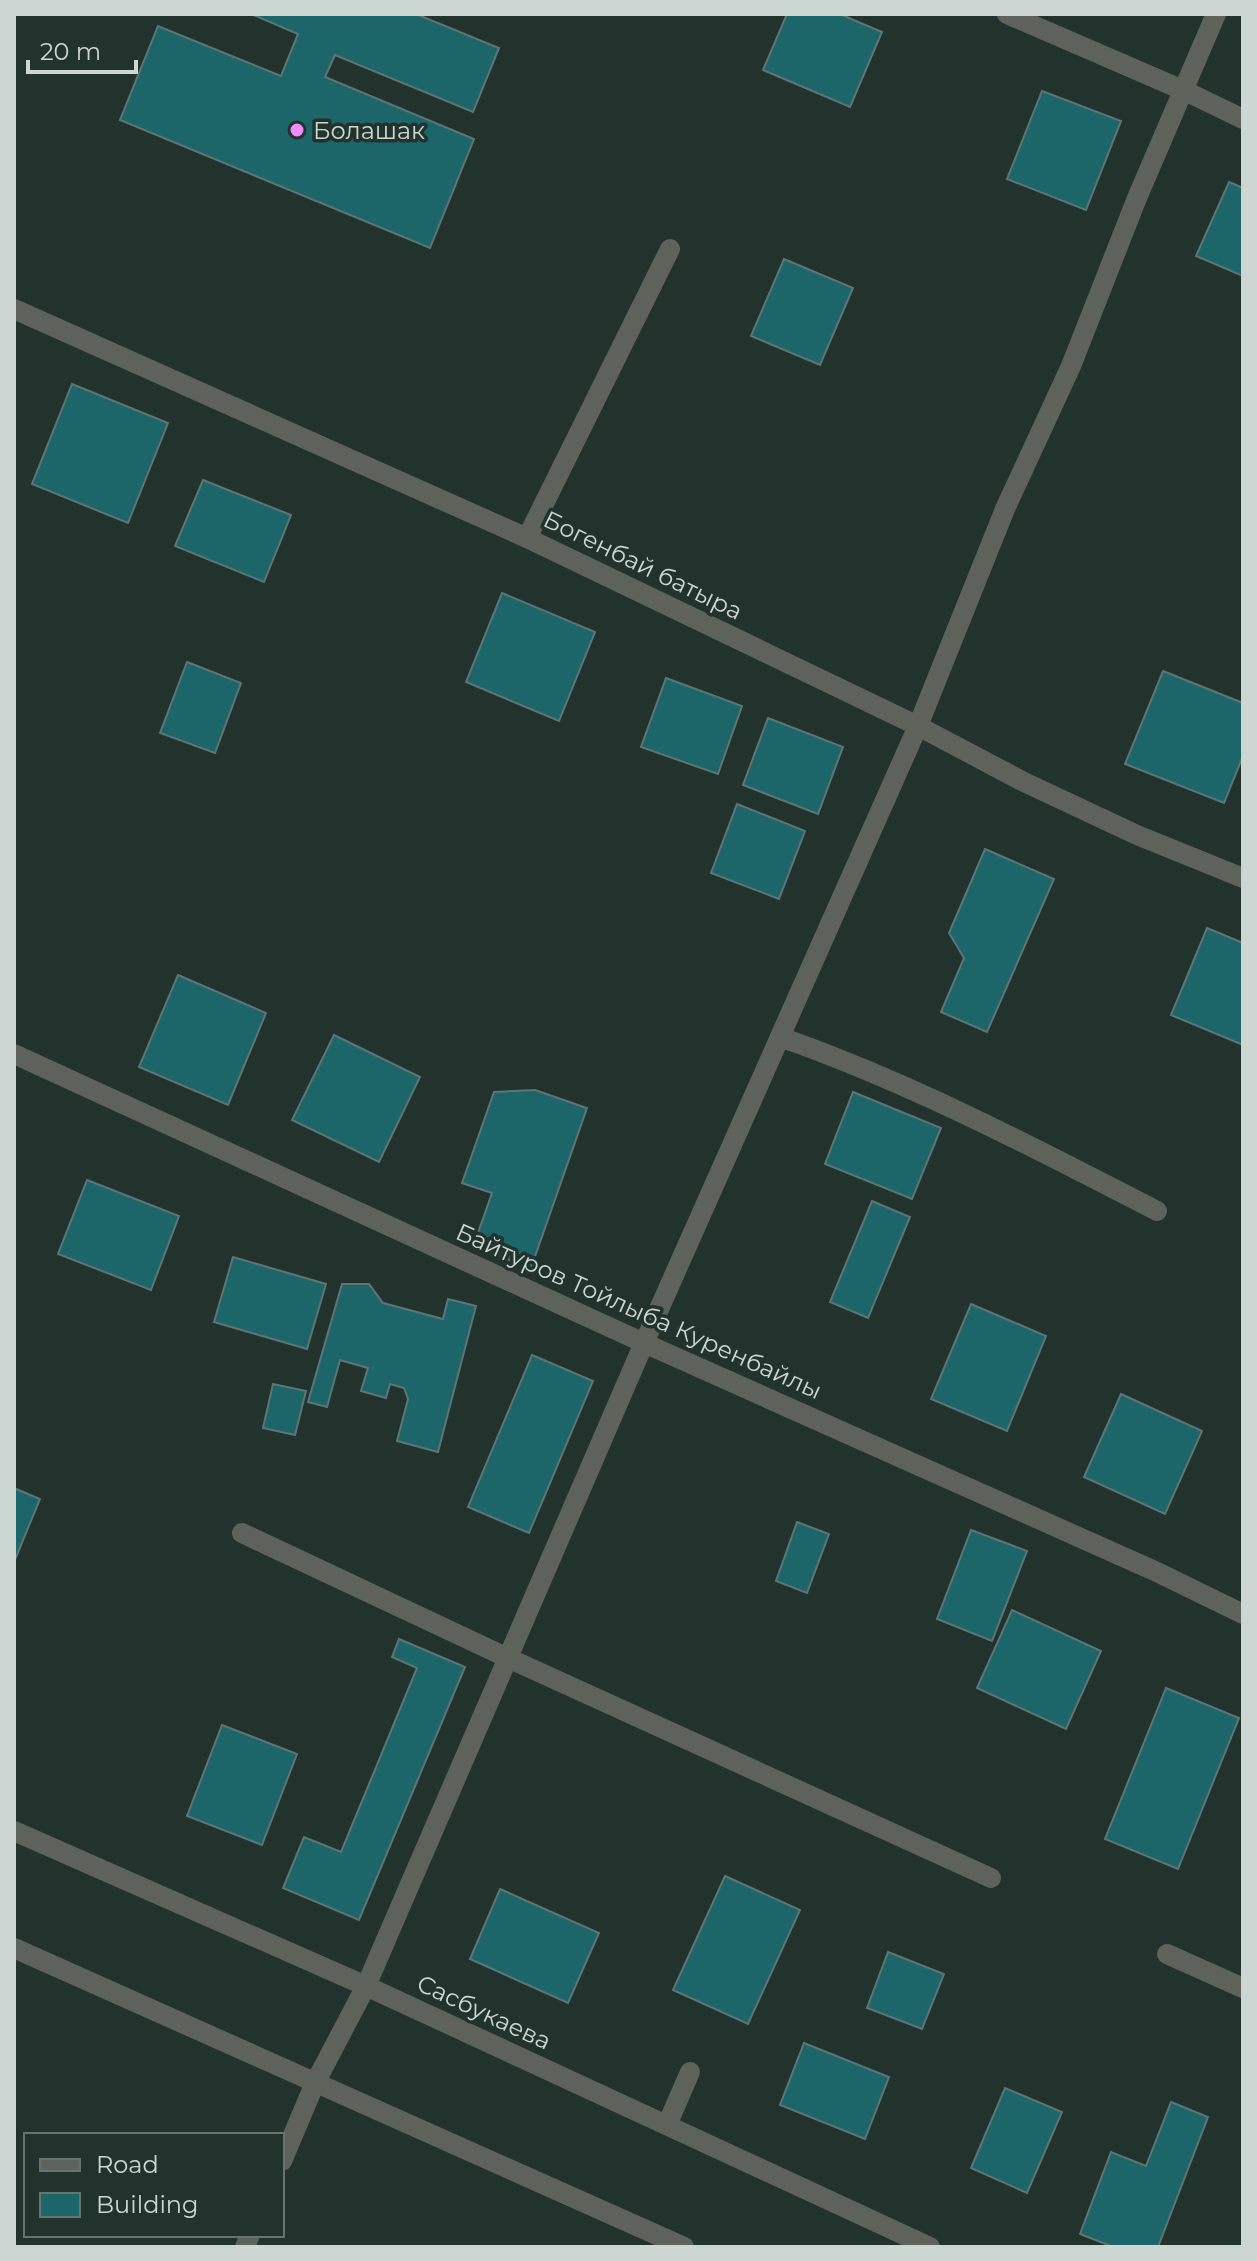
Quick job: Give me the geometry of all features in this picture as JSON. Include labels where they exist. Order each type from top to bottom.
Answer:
[{"type":"street","points":[[1007,14],[1243,119]]},
{"type":"street","points":[[284,2156],[315,2083],[366,1986],[644,1343],[918,726],[1005,509],[1071,366],[1137,198],[1216,14]]},
{"type":"street","points":[[527,538],[670,249]]},
{"type":"street","name":"Богенбай батыра","points":[[14,309],[527,538],[918,726],[1024,782],[1243,878]]},
{"type":"street","points":[[780,1037],[835,1057],[951,1110],[1157,1211]]},
{"type":"street","name":"Байтуров Тойлыба Куренбайлы","points":[[14,1054],[644,1343],[1157,1572],[1243,1614]]},
{"type":"street","points":[[242,1533],[991,1878]]},
{"type":"street","name":"Сасбукаева","points":[[14,1831],[366,1986],[930,2247]]},
{"type":"street","points":[[14,1948],[684,2247]]},
{"type":"street","points":[[1167,1954],[1243,1988]]},
{"type":"street","points":[[667,2125],[690,2072]]},
{"type":"building","name":"Болашак","points":[[251,14],[416,14],[499,48],[473,112],[335,55],[325,77],[474,139],[430,248],[120,120],[158,26],[281,76],[298,34]]},
{"type":"building","points":[[787,14],[840,14],[882,32],[850,107],[763,70]]},
{"type":"building","points":[[1042,91],[1121,121],[1086,210],[1007,179]]},
{"type":"building","points":[[1229,182],[1243,188],[1243,276],[1196,256]]},
{"type":"building","points":[[784,259],[853,288],[820,365],[751,336]]},
{"type":"building","points":[[72,384],[168,423],[128,523],[32,484]]},
{"type":"building","points":[[203,480],[291,515],[264,582],[175,546]]},
{"type":"building","points":[[502,593],[595,632],[559,721],[466,682]]},
{"type":"building","points":[[187,662],[241,683],[215,753],[160,733]]},
{"type":"building","points":[[1163,671],[1243,703],[1243,756],[1224,803],[1125,764]]},
{"type":"building","points":[[666,678],[742,706],[718,774],[641,747]]},
{"type":"building","points":[[768,718],[843,747],[818,814],[743,785]]},
{"type":"building","points":[[737,804],[805,831],[779,899],[711,873]]},
{"type":"building","points":[[985,849],[1054,879],[987,1032],[941,1012],[964,958],[949,933]]},
{"type":"building","points":[[1207,928],[1243,943],[1243,1045],[1171,1015]]},
{"type":"building","points":[[178,975],[266,1013],[228,1105],[139,1067]]},
{"type":"building","points":[[334,1035],[420,1077],[379,1162],[292,1120]]},
{"type":"building","points":[[535,1090],[587,1108],[531,1268],[473,1247],[492,1193],[462,1183],[494,1092]]},
{"type":"building","points":[[853,1092],[941,1128],[912,1199],[825,1164]]},
{"type":"building","points":[[87,1180],[179,1216],[151,1290],[58,1254]]},
{"type":"building","points":[[872,1201],[910,1217],[868,1318],[830,1302]]},
{"type":"building","points":[[233,1257],[326,1284],[307,1349],[214,1322]]},
{"type":"building","points":[[342,1284],[369,1284],[383,1303],[443,1319],[448,1299],[476,1306],[438,1452],[397,1441],[408,1399],[404,1388],[390,1384],[386,1398],[361,1391],[368,1368],[340,1360],[327,1407],[308,1402]]},
{"type":"building","points":[[971,1304],[1046,1336],[1007,1431],[931,1399]]},
{"type":"building","points":[[532,1355],[593,1381],[529,1533],[468,1507]]},
{"type":"building","points":[[273,1384],[306,1391],[295,1435],[263,1428]]},
{"type":"building","points":[[1121,1394],[1202,1431],[1165,1514],[1084,1477]]},
{"type":"building","points":[[14,1488],[40,1499],[14,1562]]},
{"type":"building","points":[[797,1522],[829,1534],[807,1593],[776,1581]]},
{"type":"building","points":[[971,1530],[1027,1551],[992,1641],[937,1619]]},
{"type":"building","points":[[1012,1610],[1101,1651],[1066,1729],[977,1688]]},
{"type":"building","points":[[399,1639],[465,1667],[359,1920],[283,1888],[304,1837],[341,1852],[417,1668],[392,1657]]},
{"type":"building","points":[[1166,1688],[1239,1718],[1178,1869],[1105,1839]]},
{"type":"building","points":[[222,1725],[297,1754],[262,1845],[187,1816]]},
{"type":"building","points":[[725,1876],[800,1910],[748,2024],[673,1990]]},
{"type":"building","points":[[500,1889],[599,1933],[568,2003],[470,1959]]},
{"type":"building","points":[[888,1952],[944,1974],[922,2029],[867,2008]]},
{"type":"building","points":[[804,2043],[889,2077],[865,2139],[780,2105]]},
{"type":"building","points":[[1005,2088],[1062,2112],[1027,2193],[971,2168]]},
{"type":"building","points":[[1171,2102],[1208,2117],[1158,2247],[1113,2247],[1080,2234],[1111,2152],[1146,2166]]},
{"type":"place","name":"Болашак","points":[[297,130]]}]
